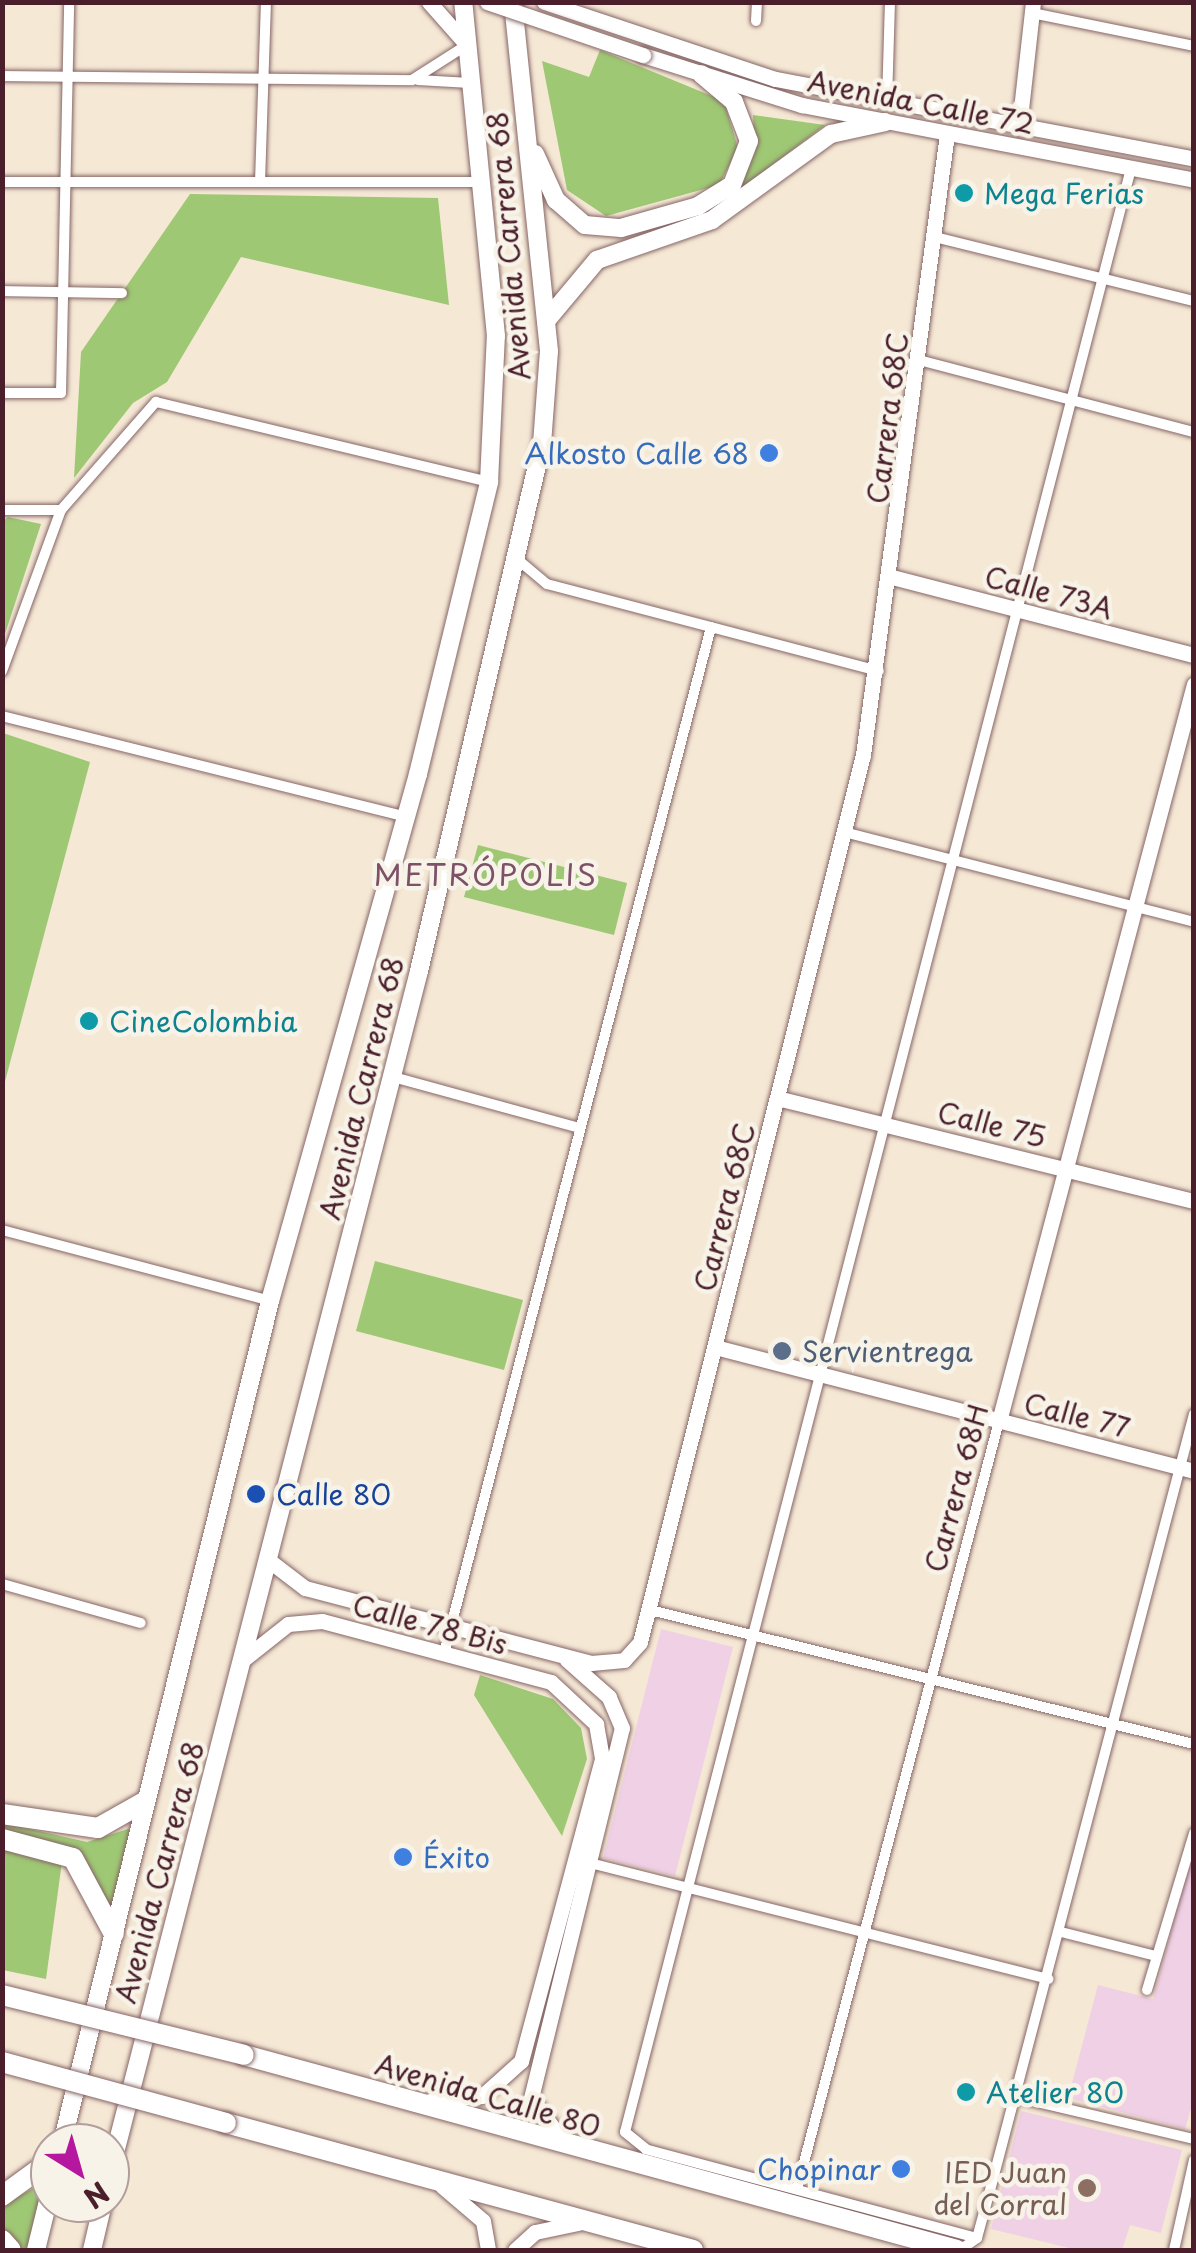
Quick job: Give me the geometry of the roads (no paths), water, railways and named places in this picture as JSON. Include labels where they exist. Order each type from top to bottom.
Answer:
[{"type":"highway","points":[[2,1814],[98,1828],[144,1802]]},
{"type":"highway","points":[[2,1840],[73,1858],[114,1934]]},
{"type":"highway","name":"Avenida Calle 80","points":[[2,1995],[244,2055],[583,2153],[723,2179],[958,2250]]},
{"type":"highway","points":[[2,2062],[693,2250]]},
{"type":"highway","points":[[2,2196],[30,2175]]},
{"type":"highway","points":[[2,2240],[10,2250]]},
{"type":"main road","name":"Avenida Carrera 68","points":[[67,2123],[270,1301],[407,816],[489,482],[498,375],[462,2]]},
{"type":"main road","name":"Avenida Carrera 68","points":[[123,2123],[271,1562],[393,1077],[546,422],[546,322],[513,2]]},
{"type":"main road","points":[[528,137],[556,200],[585,225],[622,228],[698,206],[732,185],[749,141],[734,102],[701,74]]},
{"type":"main road","points":[[546,322],[580,276],[618,248],[712,220],[831,134],[886,122]]},
{"type":"main road","points":[[36,2250],[43,2223]]},
{"type":"main road","points":[[92,2250],[98,2223]]},
{"type":"street","points":[[2,392],[61,392],[68,2]]},
{"type":"street","points":[[260,182],[266,2]]},
{"type":"street","points":[[412,80],[467,45],[429,2]]},
{"type":"street","name":"Avenida Calle 72","points":[[488,2],[701,74],[886,122],[1194,180]]},
{"type":"street","name":"Avenida Calle 72","points":[[544,2],[651,38],[887,102],[1194,159]]},
{"type":"street","points":[[756,21],[757,2]]},
{"type":"street","points":[[887,102],[890,2]]},
{"type":"street","points":[[1019,127],[1032,8],[1194,46]]},
{"type":"street","points":[[2,76],[470,83]]},
{"type":"street","name":"Carrera 68C","points":[[556,1654],[624,1660],[650,1610],[844,832],[880,671],[948,134]]},
{"type":"street","points":[[976,2238],[797,2189],[723,2179],[646,2149],[625,2132],[1131,168]]},
{"type":"street","points":[[2,182],[482,182]]},
{"type":"street","points":[[935,237],[1194,301]]},
{"type":"street","points":[[2,290],[122,293]]},
{"type":"street","points":[[919,360],[1072,396],[1194,432]]},
{"type":"street","points":[[2,671],[61,510],[156,402],[489,482]]},
{"type":"street","points":[[2,510],[61,510]]},
{"type":"street","points":[[517,558],[547,584],[880,671]]},
{"type":"street","name":"Calle 73A","points":[[892,577],[1194,655]]},
{"type":"street","points":[[444,1653],[710,627]]},
{"type":"street","name":"Carrera 68H","points":[[797,2189],[1194,684]]},
{"type":"street","points":[[2,716],[407,816]]},
{"type":"street","points":[[844,832],[1194,922]]},
{"type":"street","points":[[393,1077],[580,1128]]},
{"type":"street","name":"Calle 75","points":[[777,1098],[1194,1201]]},
{"type":"street","points":[[2,1230],[270,1301]]},
{"type":"street","name":"Calle 77","points":[[715,1348],[1187,1469]]},
{"type":"street","points":[[958,2250],[976,2238],[1016,2097],[1113,1724],[1187,1469],[1194,1414]]},
{"type":"street","name":"Calle 78 Bis","points":[[271,1562],[298,1585],[556,1654]]},
{"type":"street","points":[[2,1584],[141,1623]]},
{"type":"street","points":[[650,1610],[1194,1744]]},
{"type":"street","name":"Calle 78 Bis","points":[[244,1658],[310,1619],[551,1682],[596,1724],[602,1759],[582,1861]]},
{"type":"street","points":[[556,1654],[593,1679],[622,1728],[582,1861],[536,2039],[532,2108],[583,2153]]},
{"type":"street","points":[[1148,1990],[1192,1832]]},
{"type":"street","points":[[582,1861],[1048,1979]]},
{"type":"street","points":[[1060,1932],[1156,1956]]},
{"type":"street","points":[[411,2101],[490,2092],[518,2068],[536,2039]]},
{"type":"street","points":[[1016,2097],[1194,2139]]},
{"type":"street","points":[[1174,2250],[1194,2160]]},
{"type":"street","points":[[426,2177],[470,2206],[488,2250]]},
{"type":"street","points":[[516,2250],[548,2227],[585,2222]]},
{"type":"place","name":"Mega Ferias","points":[[964,193]]},
{"type":"place","name":"Alkosto Calle 68","points":[[769,453]]},
{"type":"place","name":"CineColombia","points":[[89,1021]]},
{"type":"place","name":"Servientrega","points":[[782,1351]]},
{"type":"place","name":"Calle 80","points":[[256,1494]]},
{"type":"place","name":"Éxito","points":[[403,1857]]},
{"type":"place","name":"Atelier 80","points":[[966,2092]]},
{"type":"place","name":"Chopinar","points":[[901,2169]]},
{"type":"place","name":"IED Juan del Corral","points":[[1087,2188]]},
{"type":"district","name":"METRÓPOLIS","points":[[486,874]]}]
